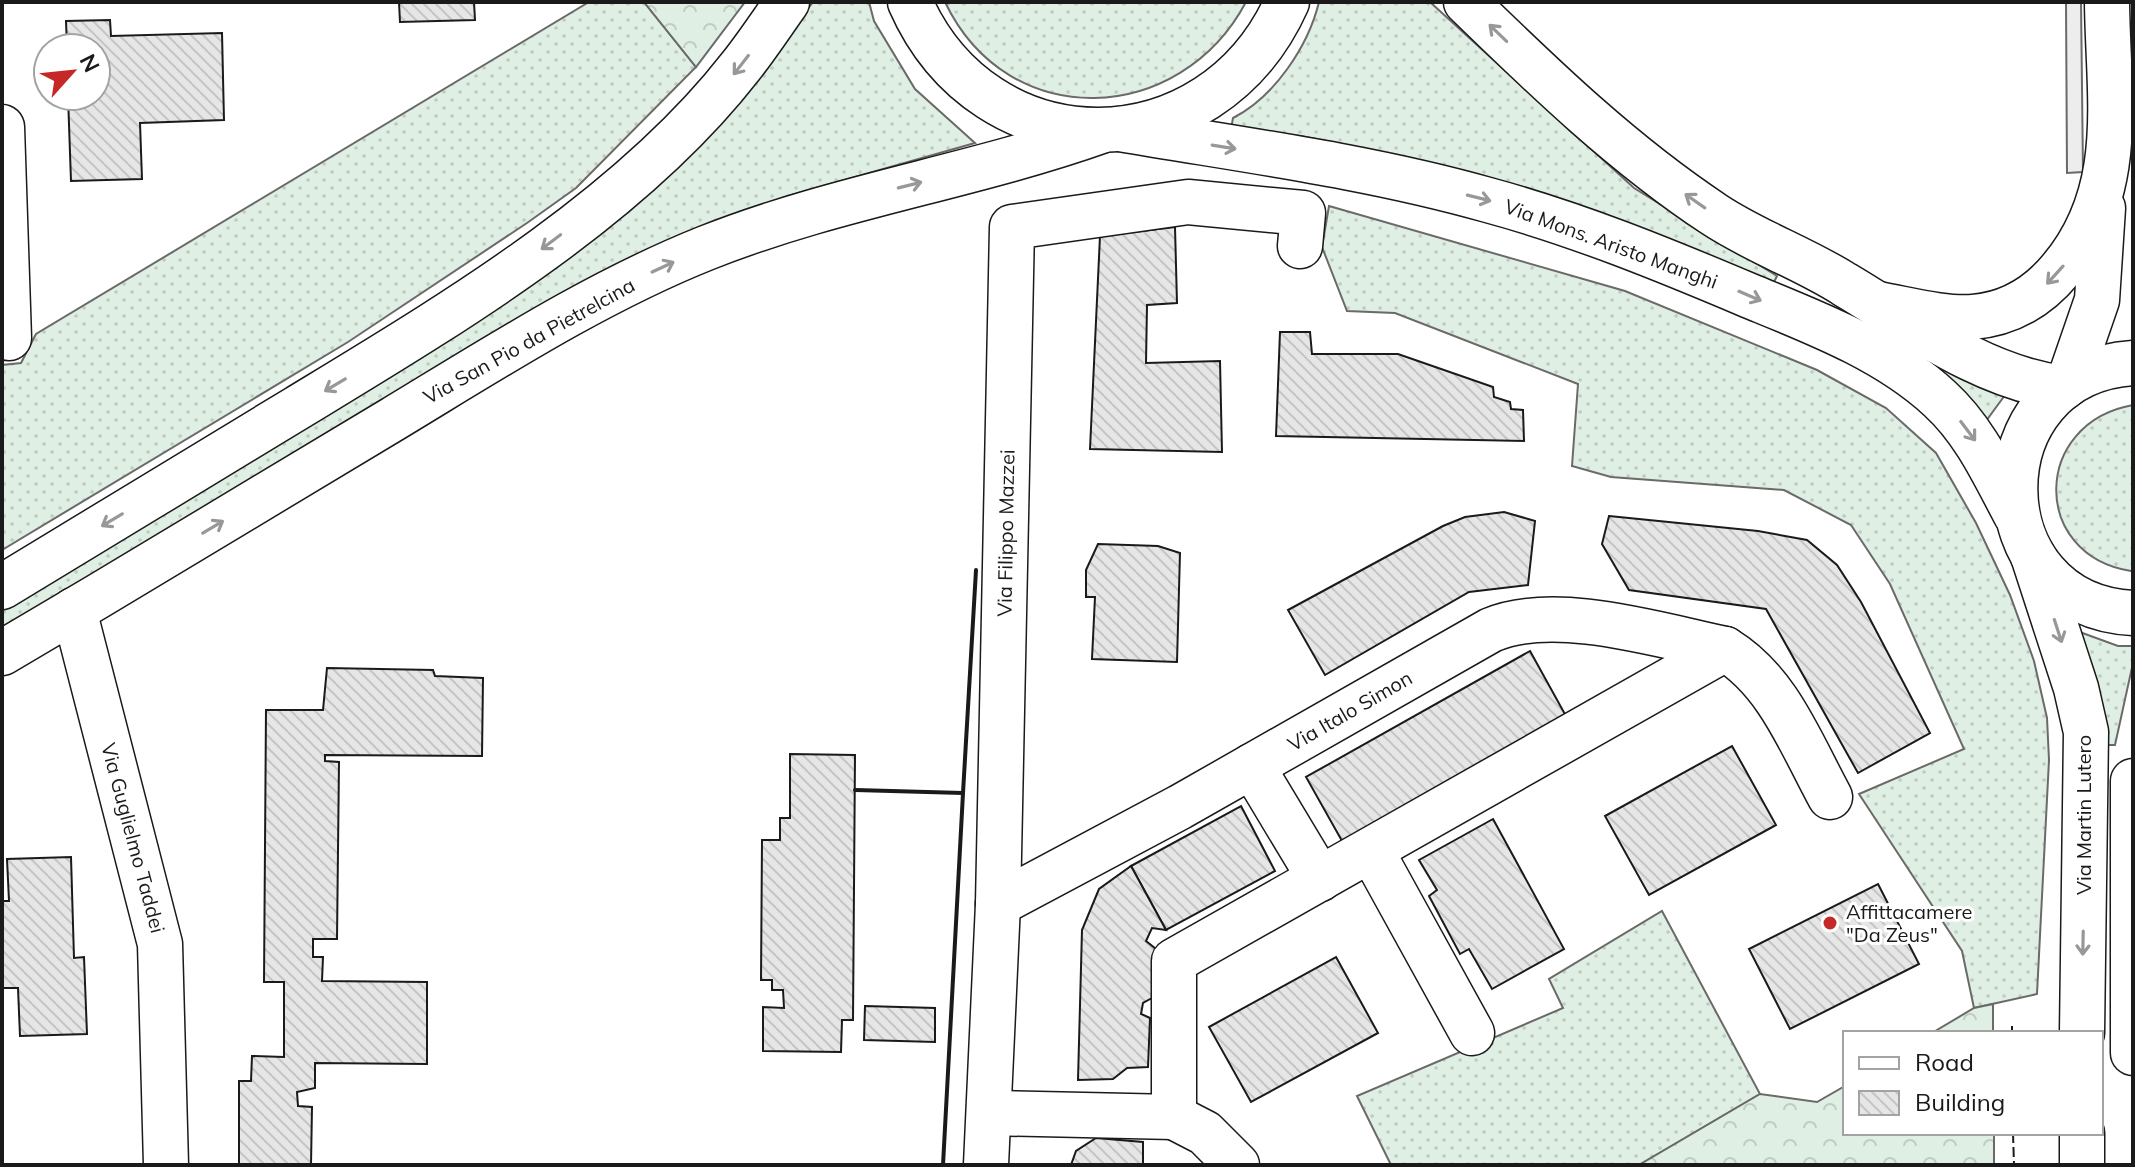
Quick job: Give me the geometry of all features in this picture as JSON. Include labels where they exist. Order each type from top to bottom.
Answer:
[{"type":"main road","points":[[2,587],[421,333],[514,270],[623,185],[689,124],[741,67],[787,2]]},
{"type":"main road","name":"Via Mons. Aristo Manghi","points":[[910,2],[939,52],[979,91],[1028,118],[1052,125],[1110,130],[1319,162],[1489,200],[1715,281],[1814,323],[1907,373],[1943,401],[1984,454],[2016,515],[2033,556]]},
{"type":"main road","points":[[1110,130],[1158,122],[1181,113],[1221,89],[1237,76],[1267,40],[1287,2]]},
{"type":"main road","points":[[1466,2],[1608,132],[1688,197],[1752,237],[1835,278],[1977,361],[2034,383],[2065,386]]},
{"type":"main road","points":[[2065,386],[2097,300],[2102,272],[2107,2]]},
{"type":"main road","points":[[2,127],[9,338]]},
{"type":"main road","name":"Via San Pio da Pietrelcina","points":[[2,653],[520,342],[627,284],[704,249],[806,211],[1035,154],[1110,130]]},
{"type":"main road","points":[[1877,304],[1968,317],[2011,309],[2050,282],[2088,232],[2106,175]]},
{"type":"main road","points":[[2106,175],[2133,246]]},
{"type":"main road","name":"Via Filippo Mazzei","points":[[986,1165],[998,904],[1012,227],[1188,202],[1303,213],[1300,246]]},
{"type":"main road","points":[[2016,515],[2014,479],[2021,444],[2038,413],[2065,386],[2094,371],[2133,363]]},
{"type":"main road","points":[[2033,556],[2072,595],[2106,609],[2133,613]]},
{"type":"main road","name":"Via Martin Lutero","points":[[2033,556],[2076,688],[2086,732],[2082,1031]]},
{"type":"main road","name":"Via Guglielmo Taddei","points":[[74,610],[160,944],[166,1165]]},
{"type":"main road","name":"Via Italo Simon","points":[[998,904],[1506,624],[1556,619],[1725,649],[1745,661],[1775,695],[1830,797]]},
{"type":"main road","points":[[1174,1117],[1174,961],[1725,649]]},
{"type":"main road","points":[[1252,766],[1320,879]]},
{"type":"main road","points":[[2133,781],[2133,1053]]},
{"type":"main road","points":[[1371,850],[1472,1033]]},
{"type":"main road","points":[[989,1113],[1174,1117],[1205,1133],[1237,1165]]},
{"type":"main road","points":[[2082,1135],[2082,1165]]},
{"type":"green space","points":[[589,2],[644,2],[696,67],[576,188],[348,342],[2,550],[2,365],[21,363],[36,334]]},
{"type":"green space","points":[[644,2],[745,2],[696,67]]},
{"type":"green space","points":[[813,2],[869,2],[874,21],[915,89],[975,143],[788,196],[691,231],[2,629],[2,607],[744,93]]},
{"type":"green space","points":[[945,2],[1246,2],[1217,43],[1180,73],[1138,91],[1094,98],[1051,93],[1009,75],[973,45]]},
{"type":"green space","points":[[1319,2],[1430,2],[1634,188],[1777,276],[1774,282],[1687,249],[1362,148],[1301,136],[1231,129],[1233,118],[1262,97],[1287,69],[1307,36]]},
{"type":"green space","points":[[1329,206],[1625,291],[1817,370],[1886,408],[1936,453],[1976,523],[2010,595],[2034,661],[2047,718],[2049,760],[2037,994],[1974,1008],[1962,951],[1859,794],[1964,749],[1890,584],[1851,525],[1784,490],[1611,477],[1572,466],[1578,384],[1395,313],[1347,311],[1322,247]]},
{"type":"green space","points":[[1900,340],[2008,391],[1986,421]]},
{"type":"green space","points":[[2133,405],[2131,571],[2098,560],[2074,541],[2061,516],[2056,489],[2061,461],[2076,436],[2100,417]]},
{"type":"green space","points":[[2077,631],[2118,646],[2133,646],[2133,663],[2115,745],[2105,745],[2098,686]]},
{"type":"green space","points":[[1662,911],[1760,1094],[1639,1165],[1391,1165],[1357,1096],[1563,1008],[1549,979]]},
{"type":"green space","points":[[1993,1004],[1993,1031],[1935,1031],[1974,1008]]},
{"type":"green space","points":[[1843,1087],[1843,1135],[1994,1135],[1994,1165],[1639,1165],[1760,1094],[1817,1102]]},
{"type":"shaded area","points":[[2066,2],[2081,2],[2083,172],[2067,173]]},
{"type":"shaded area","points":[[2128,2],[2133,2],[2130,129]]},
{"type":"building","points":[[399,2],[474,2],[475,20],[400,22]]},
{"type":"building","points":[[110,20],[111,32],[66,32],[66,21]]},
{"type":"building","points":[[222,33],[224,120],[140,123],[142,179],[71,181],[69,112],[112,112],[112,36]]},
{"type":"building","points":[[1175,227],[1177,303],[1147,305],[1146,363],[1220,361],[1222,452],[1090,449],[1100,236]]},
{"type":"building","points":[[1280,332],[1310,332],[1312,354],[1398,354],[1493,387],[1494,397],[1510,402],[1511,409],[1523,410],[1524,441],[1276,436]]},
{"type":"building","points":[[1504,512],[1535,521],[1528,585],[1469,592],[1325,675],[1288,610],[1443,526],[1465,517]]},
{"type":"building","points":[[1609,516],[1758,531],[1807,540],[1837,565],[1861,602],[1930,733],[1858,773],[1766,609],[1629,590],[1602,544]]},
{"type":"building","points":[[1098,544],[1158,546],[1180,553],[1177,662],[1092,659],[1095,597],[1086,597],[1086,570]]},
{"type":"building","points":[[1530,651],[1566,716],[1342,841],[1306,777]]},
{"type":"building","points":[[327,668],[433,670],[435,676],[483,678],[482,756],[325,755],[325,761],[339,762],[337,939],[313,939],[313,957],[323,957],[322,981],[427,982],[427,1064],[315,1063],[315,1088],[297,1092],[298,1106],[312,1107],[311,1165],[239,1165],[239,1081],[251,1081],[252,1056],[284,1057],[284,982],[264,982],[266,710],[323,710]]},
{"type":"building","points":[[1732,746],[1776,825],[1649,895],[1605,816]]},
{"type":"building","points":[[790,754],[855,755],[853,1020],[842,1020],[841,1052],[763,1051],[763,1007],[784,1008],[783,990],[772,990],[772,980],[761,980],[762,840],[780,840],[780,818],[790,818]]},
{"type":"building","points":[[1241,806],[1275,871],[1166,930],[1131,866]]},
{"type":"building","points":[[1493,819],[1564,949],[1492,989],[1469,949],[1460,954],[1429,896],[1437,890],[1419,860]]},
{"type":"building","points":[[71,857],[74,958],[84,957],[87,1034],[20,1036],[18,988],[2,988],[2,901],[9,901],[7,859]]},
{"type":"building","points":[[1131,866],[1166,930],[1152,928],[1146,941],[1156,949],[1152,998],[1143,1003],[1141,1014],[1150,1018],[1148,1067],[1127,1068],[1113,1079],[1078,1080],[1082,930],[1099,889]]},
{"type":"building","points":[[1878,884],[1919,964],[1790,1029],[1749,949]]},
{"type":"building","points":[[1336,957],[1378,1033],[1251,1102],[1209,1027]]},
{"type":"building","points":[[865,1006],[935,1008],[935,1042],[864,1040]]},
{"type":"building","points":[[1096,1138],[1143,1142],[1143,1165],[1071,1165],[1076,1151]]},
{"type":"fence","points":[[2012,1026],[2012,1031]]},
{"type":"fence","points":[[2013,1135],[2014,1165]]},
{"type":"wall","points":[[963,793],[976,570]]},
{"type":"wall","points":[[855,790],[963,793],[943,1165]]},
{"type":"place","name":"Affittacamere \"Da Zeus\"","points":[[1830,923]]}]
